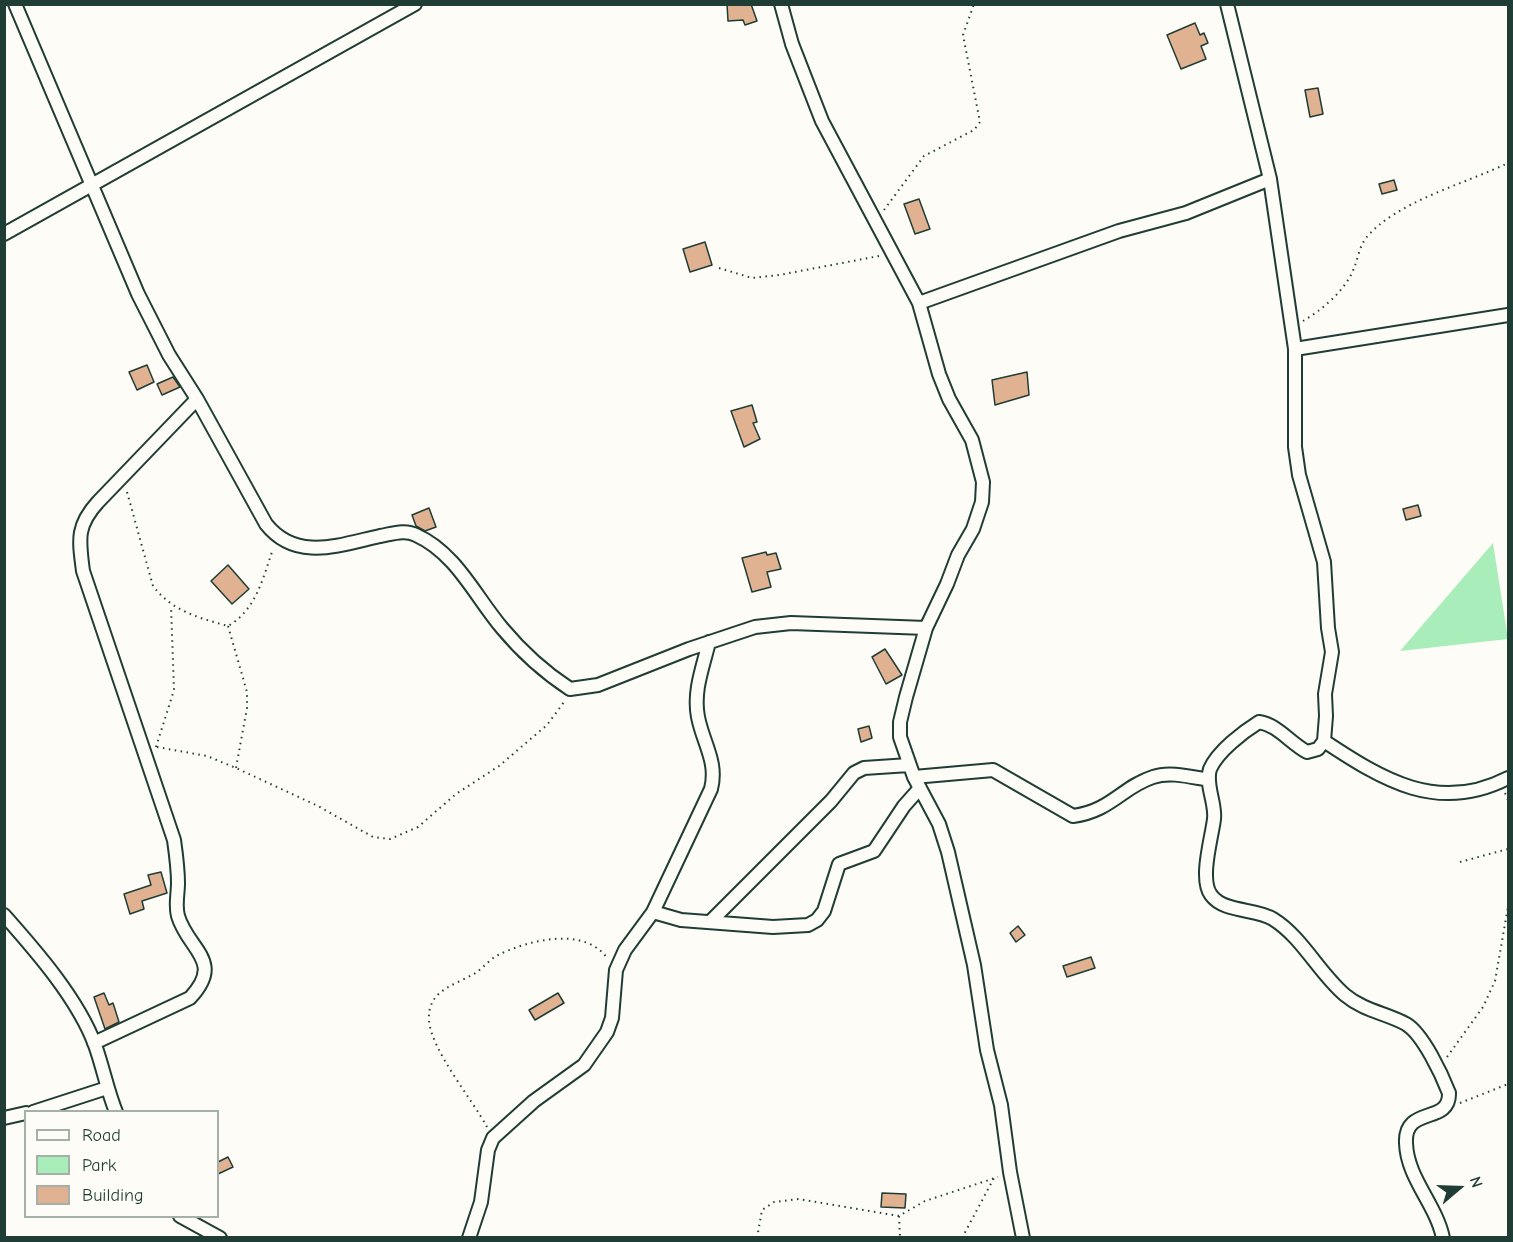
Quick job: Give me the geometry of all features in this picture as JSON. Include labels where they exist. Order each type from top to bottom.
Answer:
[{"type":"street","points":[[15,4],[138,294],[169,355],[197,399],[248,494],[277,538],[290,545],[325,548],[399,532],[414,534],[441,550],[502,628],[543,671],[570,689],[598,685],[708,642],[755,627],[790,623],[926,628]]},
{"type":"street","points":[[4,234],[415,4]]},
{"type":"street","points":[[781,4],[792,44],[822,121],[919,303],[939,374],[949,399],[972,440],[983,482],[982,502],[974,529],[958,555],[926,628],[900,722],[900,737],[911,771],[939,824],[955,881],[974,965],[987,1050],[1001,1105],[1010,1172],[1023,1238]]},
{"type":"street","points":[[1227,4],[1270,179],[1293,327],[1295,447],[1299,476],[1324,562],[1328,628],[1332,652],[1325,694],[1326,716],[1323,741],[1318,749],[1307,752],[1294,745],[1272,724],[1259,722],[1246,731],[1217,759],[1210,770],[1209,780],[1214,817],[1207,871],[1209,894],[1217,900],[1273,918],[1343,994],[1361,1007],[1406,1024],[1416,1032],[1449,1093],[1449,1103],[1444,1110],[1415,1120],[1408,1129],[1406,1142],[1410,1165],[1440,1223],[1443,1238]]},
{"type":"street","points":[[919,303],[1119,231],[1186,213],[1270,179]]},
{"type":"street","points":[[1295,349],[1509,315]]},
{"type":"street","points":[[94,1044],[190,998],[202,986],[206,975],[200,951],[178,915],[174,840],[83,572],[80,533],[84,517],[197,399]]},
{"type":"street","points":[[469,1238],[481,1202],[493,1138],[534,1101],[584,1065],[609,1025],[616,970],[625,950],[653,912],[711,789],[715,775],[713,760],[698,717],[696,693],[708,642]]},
{"type":"street","points":[[1323,741],[1349,758],[1420,792],[1447,794],[1472,791],[1509,778]]},
{"type":"street","points":[[711,921],[831,801],[854,773],[864,768],[911,771],[993,770],[1073,816],[1088,814],[1108,806],[1153,777],[1165,774],[1209,780]]},
{"type":"street","points":[[653,912],[681,920],[796,927],[817,920],[824,910],[839,864],[874,851],[904,806],[920,788]]},
{"type":"street","points":[[4,915],[60,985],[94,1044],[115,1110]]},
{"type":"street","points":[[39,1110],[107,1088]]},
{"type":"street","points":[[4,1118],[24,1113]]},
{"type":"street","points":[[184,1218],[220,1238]]},
{"type":"path","points":[[876,223],[924,156],[978,126],[980,116],[963,35],[974,4]]},
{"type":"path","points":[[1293,327],[1318,312],[1348,280],[1364,240],[1379,226],[1415,203],[1509,163]]},
{"type":"path","points":[[719,268],[752,278],[894,253]]},
{"type":"path","points":[[123,475],[153,586],[171,605],[194,617],[228,626],[241,618],[254,600],[277,538]]},
{"type":"path","points":[[156,747],[174,690],[171,605]]},
{"type":"path","points":[[228,626],[247,692],[247,708],[236,768]]},
{"type":"path","points":[[143,745],[207,756],[318,806],[373,837],[390,839],[418,827],[456,794],[499,766],[547,726],[560,709],[570,689]]},
{"type":"path","points":[[1460,862],[1509,849]]},
{"type":"path","points":[[1437,1068],[1483,1007],[1495,981],[1509,907]]},
{"type":"path","points":[[493,1138],[435,1041],[429,1020],[430,1004],[442,989],[476,972],[495,956],[522,945],[581,940],[600,948],[616,970]]},
{"type":"path","points":[[1444,1110],[1509,1084]]},
{"type":"path","points":[[757,1238],[762,1210],[774,1202],[799,1199],[899,1216],[925,1201],[1010,1172]]},
{"type":"path","points":[[962,1238],[994,1178]]},
{"type":"path","points":[[899,1216],[900,1238]]},
{"type":"green space","points":[[1493,543],[1508,639],[1400,651]]},
{"type":"building","points":[[727,4],[751,4],[757,21],[745,25],[743,20],[728,21]]},
{"type":"building","points":[[1195,23],[1200,35],[1204,33],[1208,43],[1201,46],[1206,59],[1181,69],[1167,35]]},
{"type":"building","points":[[1318,88],[1323,114],[1310,117],[1305,90]]},
{"type":"building","points":[[1394,180],[1397,190],[1382,194],[1379,184]]},
{"type":"building","points":[[919,199],[930,229],[915,234],[904,204]]},
{"type":"building","points":[[705,242],[712,265],[690,272],[683,249]]},
{"type":"building","points":[[147,365],[154,382],[137,390],[129,372]]},
{"type":"building","points":[[1027,372],[1029,395],[995,405],[992,380]]},
{"type":"building","points":[[173,377],[180,387],[162,395],[157,384]]},
{"type":"building","points":[[752,405],[757,422],[753,423],[760,439],[744,447],[731,411]]},
{"type":"building","points":[[1418,505],[1421,516],[1406,520],[1403,509]]},
{"type":"building","points":[[429,508],[436,527],[425,531],[416,526],[412,515]]},
{"type":"building","points":[[766,552],[767,555],[776,553],[781,569],[767,572],[771,587],[752,592],[742,558]]},
{"type":"building","points":[[228,565],[249,589],[232,604],[211,581]]},
{"type":"building","points":[[885,649],[902,675],[886,684],[872,657]]},
{"type":"building","points":[[869,726],[872,738],[861,742],[858,729]]},
{"type":"building","points":[[161,872],[167,893],[142,901],[144,909],[130,914],[124,894],[151,885],[148,875]]},
{"type":"building","points":[[1018,926],[1025,935],[1016,942],[1010,933]]},
{"type":"building","points":[[1091,957],[1095,968],[1067,977],[1063,966]]},
{"type":"building","points":[[104,993],[109,1005],[113,1003],[119,1022],[105,1029],[94,997]]},
{"type":"building","points":[[558,993],[564,1003],[535,1020],[529,1010]]},
{"type":"building","points":[[228,1157],[233,1167],[219,1174],[219,1162]]},
{"type":"building","points":[[882,1193],[906,1194],[905,1208],[881,1207]]}]
